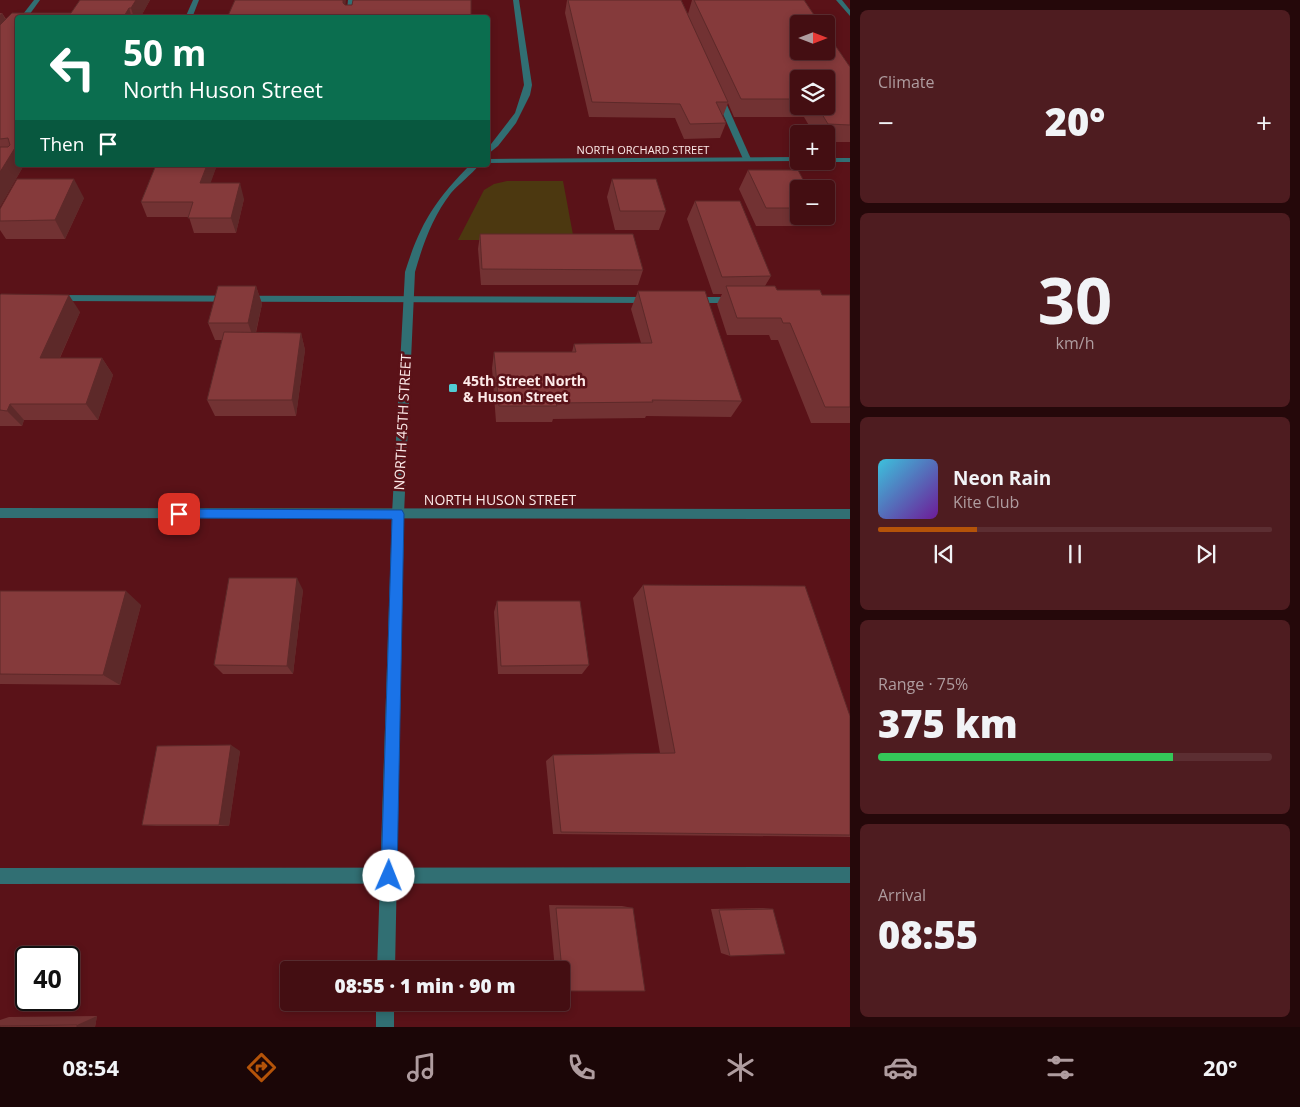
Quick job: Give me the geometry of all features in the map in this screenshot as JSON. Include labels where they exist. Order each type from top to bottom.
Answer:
[{"type":"street","points":[[25,15],[37,0]]},
{"type":"street","points":[[189,15],[196,0]]},
{"type":"street","points":[[349,15],[351,0]]},
{"type":"street","points":[[490,150],[516,120],[526,96],[528,85],[516,0]]},
{"type":"street","points":[[839,0],[850,14]]},
{"type":"street","points":[[715,88],[747,159]]},
{"type":"street","name":"NORTH ORCHARD STREET","points":[[490,161],[790,159]]},
{"type":"street","points":[[835,160],[850,160]]},
{"type":"street","name":"NORTH 45TH STREET","points":[[386,961],[398,514],[408,300],[412,265],[419,242],[432,216],[448,192],[473,167]]},
{"type":"street","points":[[40,298],[663,300]]},
{"type":"street","points":[[683,300],[742,300]]},
{"type":"street","name":"NORTH HUSON STREET","points":[[0,513],[850,514]]},
{"type":"street","points":[[0,876],[850,875]]},
{"type":"street","points":[[385,1011],[385,1027]]},
{"type":"shaded area","points":[[507,181],[563,181],[574,240],[458,240],[484,190],[494,184]]},
{"type":"building","points":[[80,0],[136,0],[125,15],[15,15],[15,148],[0,172],[0,147],[8,147],[10,145],[8,138],[0,139],[0,25],[12,13],[71,13]]},
{"type":"building","points":[[235,0],[343,0],[345,5],[352,5],[353,0],[471,0],[471,15],[228,15]]},
{"type":"building","points":[[568,0],[681,0],[728,102],[716,102],[726,123],[690,124],[680,104],[592,102]]},
{"type":"building","points":[[694,0],[804,0],[814,15],[790,15],[790,60],[835,60],[835,45],[850,67],[850,125],[828,124],[822,115],[835,115],[835,70],[790,70],[790,99],[741,99]]},
{"type":"building","points":[[155,167],[206,167],[200,183],[240,183],[231,218],[188,218],[193,202],[141,202]]},
{"type":"building","points":[[748,170],[798,170],[803,180],[790,180],[790,208],[766,208]]},
{"type":"building","points":[[17,179],[74,179],[55,220],[0,221],[0,209]]},
{"type":"building","points":[[612,179],[656,179],[666,211],[620,211]]},
{"type":"building","points":[[695,201],[740,201],[771,276],[722,277]]},
{"type":"building","points":[[480,234],[633,234],[643,270],[482,269]]},
{"type":"building","points":[[218,286],[256,286],[248,323],[208,323]]},
{"type":"building","points":[[726,286],[775,286],[777,290],[820,290],[822,295],[850,295],[850,407],[825,407],[790,323],[783,323],[781,318],[737,318]]},
{"type":"building","points":[[638,291],[705,291],[742,401],[652,400],[653,402],[556,403],[557,406],[499,406],[494,352],[576,352],[574,344],[652,343]]},
{"type":"building","points":[[1,294],[69,295],[40,358],[102,358],[86,404],[10,404],[7,411],[0,410]]},
{"type":"building","points":[[224,332],[301,333],[292,400],[207,400]]},
{"type":"building","points":[[229,578],[297,578],[287,666],[214,665]]},
{"type":"building","points":[[643,585],[805,586],[850,716],[850,835],[561,832],[553,755],[675,753]]},
{"type":"building","points":[[0,591],[126,591],[103,675],[0,674]]},
{"type":"building","points":[[497,601],[580,601],[589,665],[501,666]]},
{"type":"building","points":[[231,745],[219,825],[142,825],[157,746]]},
{"type":"building","points":[[556,908],[633,908],[645,991],[570,991],[570,961],[561,961]]},
{"type":"building","points":[[773,909],[785,954],[730,956],[719,910]]},
{"type":"building","points":[[77,1025],[77,1027],[0,1027],[0,1026]]},
{"type":"place","name":"45th Street North & Huson Street","points":[[453,388]]},
{"type":"route","points":[[179,514],[398,514],[389,876]]}]
